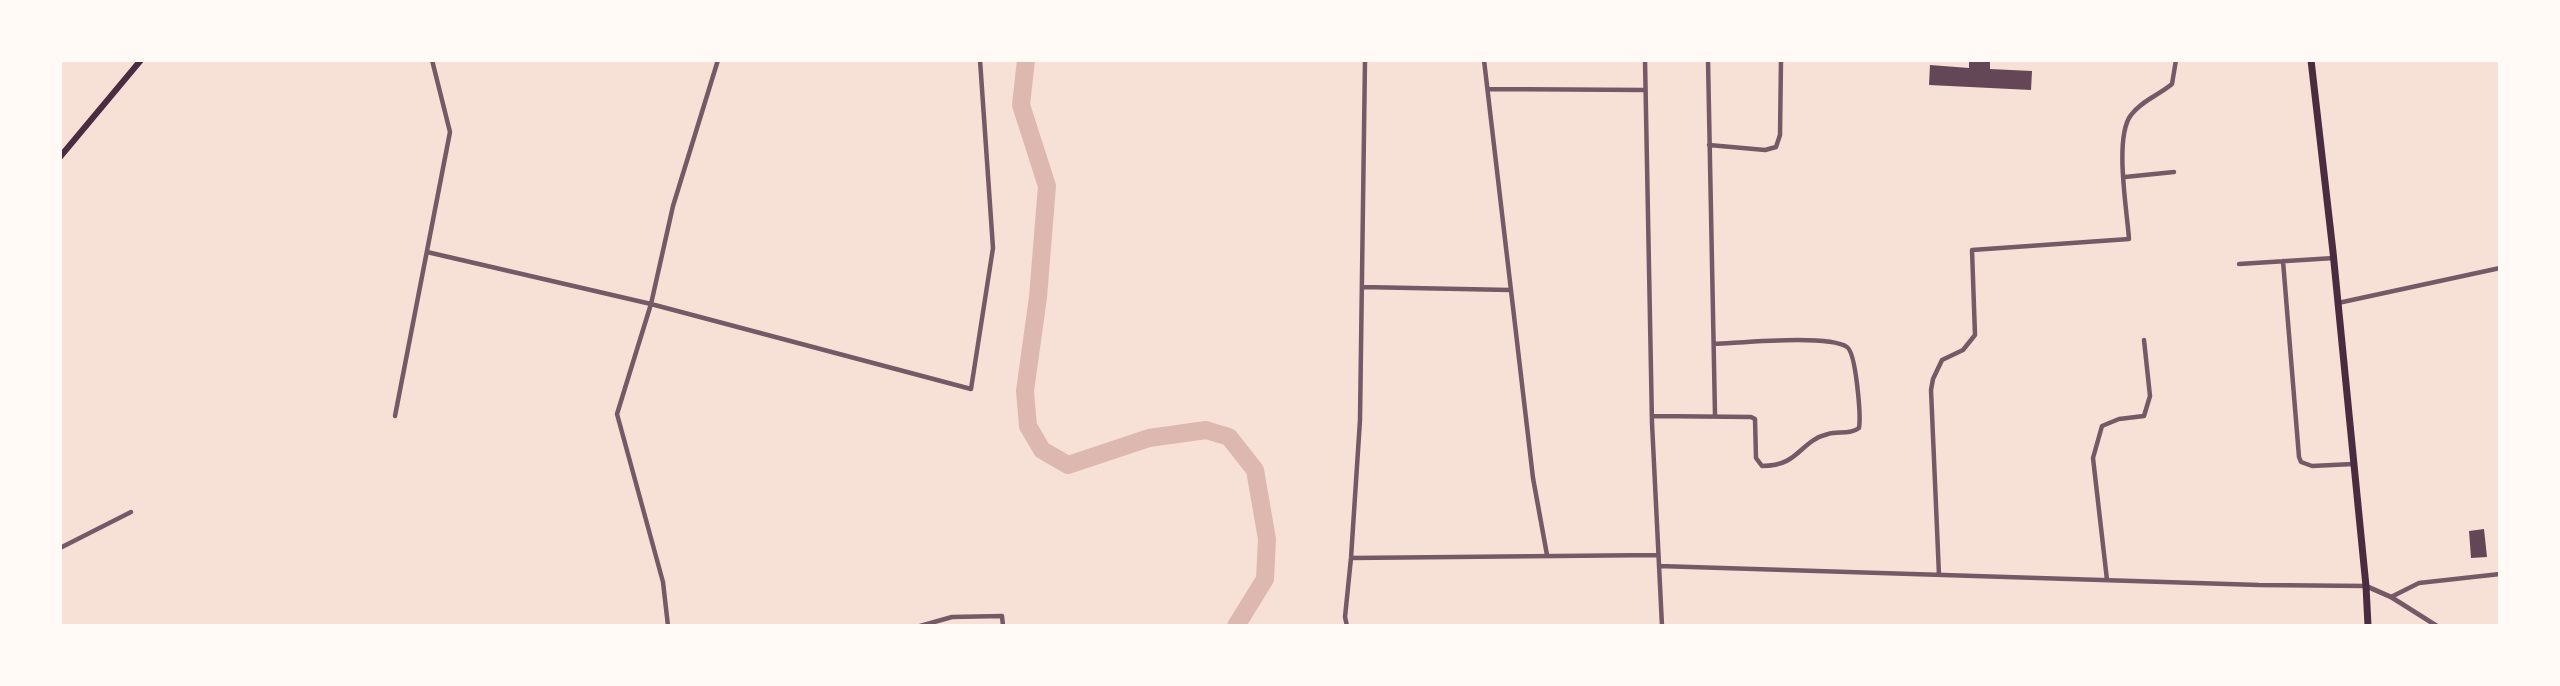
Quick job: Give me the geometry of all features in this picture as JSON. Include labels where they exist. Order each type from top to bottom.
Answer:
[{"type":"main road","points":[[60,158],[141,60]]},
{"type":"main road","points":[[2311,60],[2334,258],[2368,626]]},
{"type":"street","points":[[395,416],[450,132],[432,60]]},
{"type":"street","points":[[668,626],[663,582],[617,414],[651,304],[673,206],[718,60]]},
{"type":"street","points":[[427,252],[651,304],[970,389],[993,248],[980,60]]},
{"type":"street","points":[[1347,626],[1345,616],[1352,558],[1360,420],[1365,60]]},
{"type":"street","points":[[1485,60],[1533,478],[1547,555]]},
{"type":"street","points":[[1645,60],[1652,416],[1662,626]]},
{"type":"street","points":[[1708,60],[1715,415]]},
{"type":"street","points":[[1709,145],[1765,150],[1776,147],[1780,135],[1781,60]]},
{"type":"street","points":[[1939,575],[1932,379],[1942,360],[1963,350],[1975,334],[1972,250],[2129,239],[2125,177],[2125,124],[2141,106],[2172,84],[2176,60]]},
{"type":"street","points":[[1488,89],[1645,90]]},
{"type":"street","points":[[2125,177],[2174,172]]},
{"type":"street","points":[[2239,264],[2334,258]]},
{"type":"street","points":[[2283,261],[2299,457],[2301,462],[2312,466],[2353,464]]},
{"type":"street","points":[[2338,303],[2500,268]]},
{"type":"street","points":[[1362,287],[1510,290]]},
{"type":"street","points":[[2107,580],[2093,458],[2102,426],[2118,419],[2144,416],[2150,396],[2144,340]]},
{"type":"street","points":[[1652,416],[1747,415],[1755,419],[1756,458],[1762,466],[1783,465],[1816,438],[1829,433],[1855,431],[1860,423],[1853,356],[1846,346],[1836,343],[1794,341],[1714,344]]},
{"type":"street","points":[[60,548],[131,512]]},
{"type":"street","points":[[1352,558],[1658,555]]},
{"type":"street","points":[[1659,566],[2366,586],[2391,597],[2437,626]]},
{"type":"street","points":[[2391,597],[2419,583],[2500,574]]},
{"type":"street","points":[[920,626],[951,617],[1002,616],[1003,626]]},
{"type":"building","points":[[1969,60],[1990,60],[1990,69],[2032,71],[2031,90],[1929,85],[1930,65],[1969,68]]},
{"type":"building","points":[[2484,529],[2487,557],[2471,558],[2469,531]]},
{"type":"waterway","points":[[1026,60],[1021,105],[1047,186],[1038,297],[1025,391],[1028,426],[1042,450],[1068,465],[1149,438],[1206,430],[1229,437],[1255,470],[1267,539],[1265,579],[1236,626]]}]
